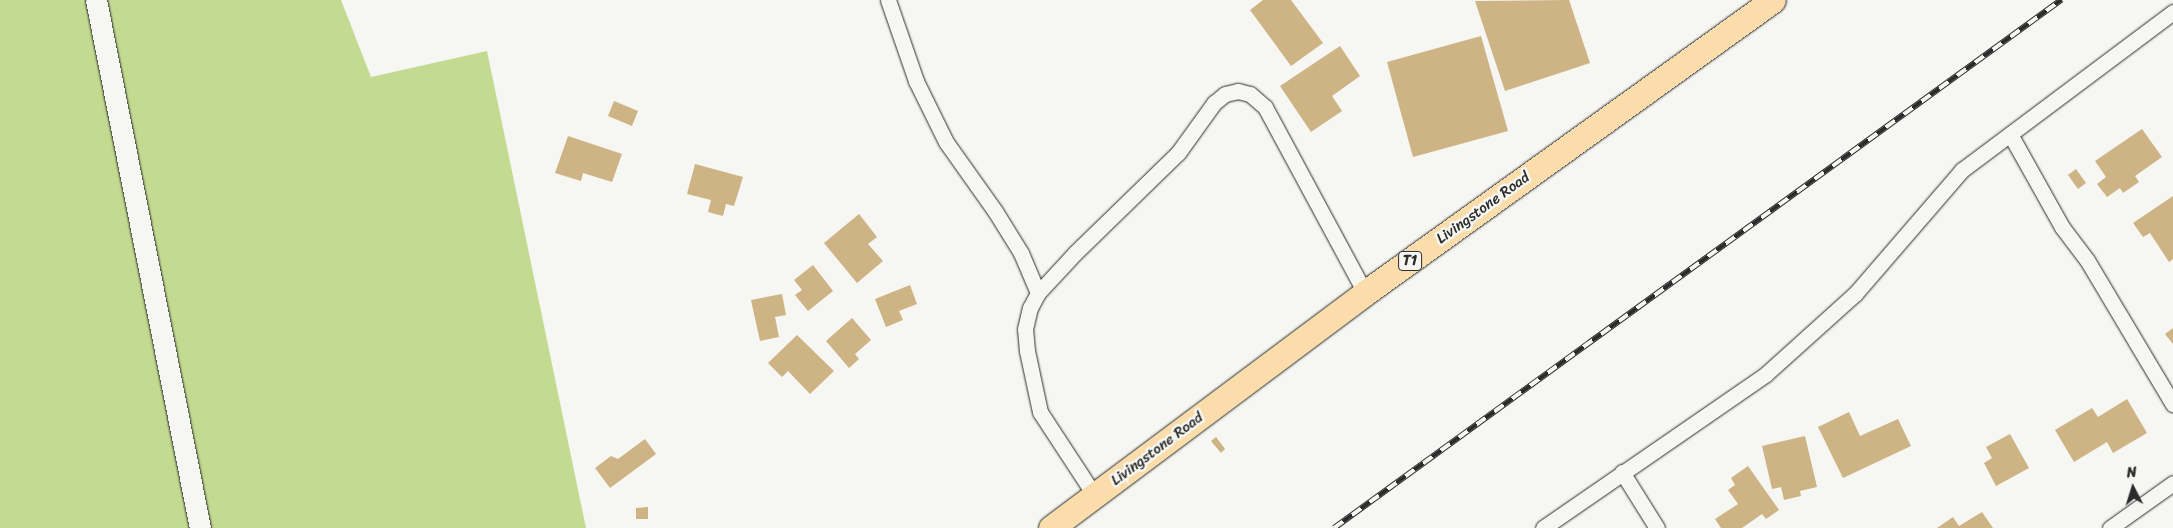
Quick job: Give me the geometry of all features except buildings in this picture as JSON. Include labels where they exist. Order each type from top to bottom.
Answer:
[{"type":"highway","name":"Livingstone Road","points":[[1051,528],[1364,293],[1773,0]]},
{"type":"main road","points":[[96,0],[200,528]]},
{"type":"street","points":[[888,0],[916,81],[946,142],[995,211],[1021,253],[1038,293]]},
{"type":"street","points":[[1543,528],[1766,374],[1855,294],[1962,170],[2173,12]]},
{"type":"street","points":[[1095,496],[1040,412],[1032,383],[1025,329],[1030,308],[1038,293],[1178,153],[1214,104],[1225,94],[1238,91],[1250,94],[1265,107],[1364,293]]},
{"type":"street","points":[[2010,134],[2062,227],[2087,260],[2173,404]]},
{"type":"street","points":[[1622,472],[1657,528]]},
{"type":"street","points":[[2110,528],[2173,482]]},
{"type":"green space","points":[[0,0],[341,0],[371,77],[487,51],[586,528],[0,528]]},
{"type":"railway","points":[[1334,528],[2061,0]]}]
